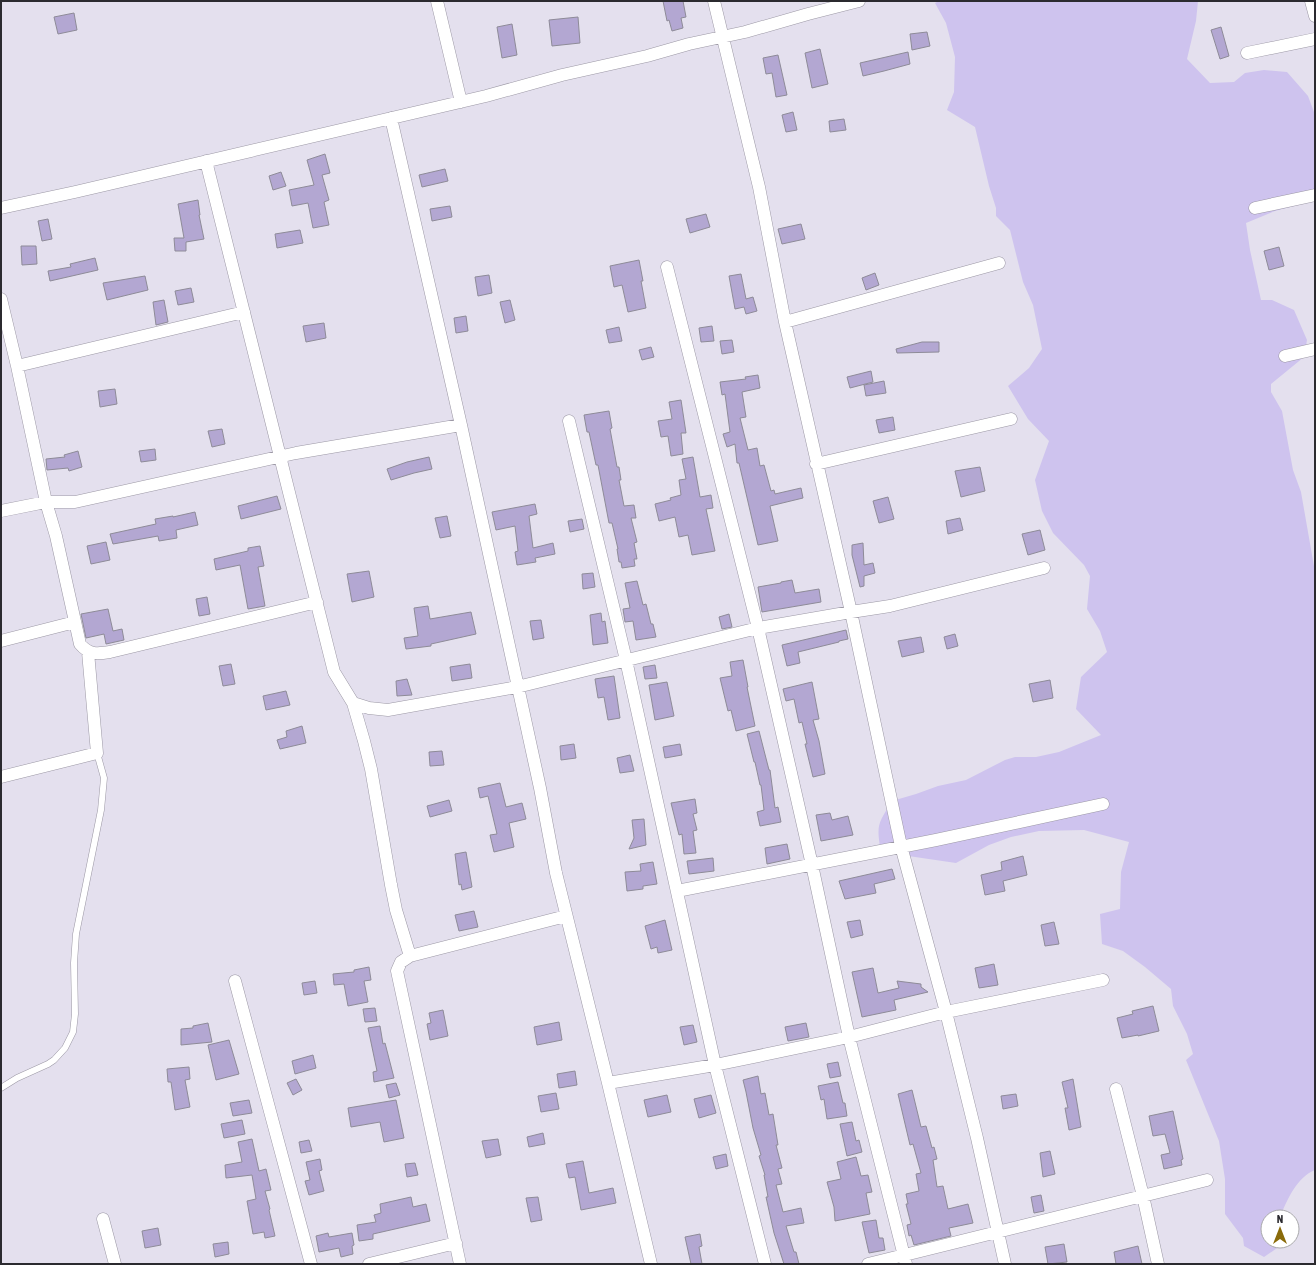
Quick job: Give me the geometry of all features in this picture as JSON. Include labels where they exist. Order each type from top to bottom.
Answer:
[{"type":"street","points":[[437,1],[461,102]]},
{"type":"street","points":[[714,1],[758,187],[785,322],[901,846],[946,1012],[977,1138],[1005,1264]]},
{"type":"street","points":[[1,208],[461,102],[562,74],[647,56],[689,44],[745,32],[859,1]]},
{"type":"street","points":[[1311,1],[1315,16]]},
{"type":"street","points":[[1247,53],[1315,39]]},
{"type":"street","points":[[391,118],[461,425],[540,788],[556,873],[608,1083],[650,1264]]},
{"type":"street","points":[[206,161],[334,672],[352,703],[364,741],[371,770],[396,910],[410,956]]},
{"type":"street","points":[[1255,208],[1315,195]]},
{"type":"street","points":[[785,322],[999,263]]},
{"type":"street","points":[[667,267],[758,628],[812,865],[849,1037],[906,1260]]},
{"type":"street","points":[[1,299],[46,502],[56,536],[80,644],[88,652],[99,654],[110,652],[317,602]]},
{"type":"street","points":[[17,366],[244,312]]},
{"type":"street","points":[[1285,356],[1315,349]]},
{"type":"street","points":[[816,464],[1011,420]]},
{"type":"street","points":[[569,422],[626,660],[678,891],[715,1065],[765,1264]]},
{"type":"street","points":[[1,511],[46,502],[75,502],[296,453],[461,425]]},
{"type":"street","points":[[352,703],[369,708],[388,710],[517,687],[758,628],[890,606],[1044,568]]},
{"type":"street","points":[[1,641],[75,622]]},
{"type":"street","points":[[1,777],[97,753],[88,652]]},
{"type":"street","points":[[678,891],[812,865],[1103,804]]},
{"type":"street","points":[[460,1264],[398,971],[401,962],[410,956],[566,916]]},
{"type":"street","points":[[608,1083],[715,1065],[849,1037],[946,1012],[1104,980]]},
{"type":"street","points":[[235,981],[310,1264]]},
{"type":"street","points":[[1116,1089],[1143,1196],[1158,1264]]},
{"type":"street","points":[[868,1264],[906,1260],[998,1231],[1207,1180]]},
{"type":"street","points":[[103,1219],[115,1264]]},
{"type":"street","points":[[368,1264],[456,1243]]},
{"type":"lane","points":[[1,1088],[17,1078],[54,1060],[66,1048],[73,1032],[75,1014],[74,963],[76,934],[101,810],[104,778],[97,753]]},
{"type":"shaded area","points":[[939,1],[1198,1],[1196,21],[1187,59],[1210,83],[1234,82],[1245,73],[1264,70],[1287,72],[1308,96],[1314,112],[1315,199],[1313,201],[1275,211],[1246,223],[1250,250],[1261,300],[1272,300],[1294,310],[1307,340],[1304,357],[1271,384],[1271,392],[1282,411],[1293,470],[1301,492],[1315,572],[1315,1170],[1309,1173],[1298,1183],[1284,1209],[1260,1209],[1260,1249],[1276,1249],[1264,1257],[1244,1246],[1243,1238],[1225,1214],[1225,1179],[1219,1141],[1186,1060],[1193,1054],[1187,1034],[1173,1006],[1171,989],[1123,951],[1102,944],[1100,914],[1120,909],[1121,872],[1129,842],[1084,830],[1039,831],[1011,837],[989,845],[956,863],[881,852],[879,825],[892,801],[938,786],[966,780],[1005,760],[1015,757],[1036,757],[1059,752],[1101,735],[1076,709],[1081,677],[1107,652],[1100,631],[1087,609],[1090,576],[1084,565],[1053,533],[1042,511],[1035,480],[1049,441],[1028,419],[1008,386],[1029,368],[1042,349],[1033,305],[1023,282],[1010,230],[996,216],[996,208],[989,186],[975,127],[947,110],[954,92],[955,57],[946,23],[935,3]]},
{"type":"building","points":[[663,1],[683,1],[686,17],[681,18],[683,28],[672,31],[669,20],[667,21]]},
{"type":"building","points":[[74,13],[77,30],[58,34],[54,17]]},
{"type":"building","points":[[578,17],[580,43],[552,46],[549,20]]},
{"type":"building","points":[[512,24],[517,55],[502,58],[497,27]]},
{"type":"building","points":[[1221,27],[1229,56],[1220,59],[1211,30]]},
{"type":"building","points":[[927,32],[930,46],[912,50],[910,34]]},
{"type":"building","points":[[820,49],[828,84],[812,88],[805,53]]},
{"type":"building","points":[[908,52],[910,64],[863,76],[860,63]]},
{"type":"building","points":[[778,55],[787,95],[776,97],[772,73],[766,74],[763,58]]},
{"type":"building","points":[[793,112],[797,130],[786,132],[782,115]]},
{"type":"building","points":[[844,119],[846,130],[830,132],[829,121]]},
{"type":"building","points":[[325,154],[330,173],[322,175],[329,200],[324,202],[329,225],[313,228],[308,203],[292,206],[289,190],[314,185],[307,160]]},
{"type":"building","points":[[445,169],[448,181],[422,187],[419,175]]},
{"type":"building","points":[[281,172],[286,186],[273,190],[269,176]]},
{"type":"building","points":[[198,200],[199,215],[204,239],[186,242],[186,251],[175,251],[174,238],[184,238],[178,204]]},
{"type":"building","points":[[450,206],[452,217],[432,221],[430,209]]},
{"type":"building","points":[[706,214],[710,227],[690,233],[686,219]]},
{"type":"building","points":[[48,219],[52,239],[42,241],[38,221]]},
{"type":"building","points":[[801,224],[805,239],[782,244],[778,229]]},
{"type":"building","points":[[300,230],[303,243],[277,248],[275,234]]},
{"type":"building","points":[[21,246],[36,246],[37,264],[22,265]]},
{"type":"building","points":[[1279,247],[1284,266],[1269,270],[1264,251]]},
{"type":"building","points":[[95,258],[98,270],[50,281],[48,271],[71,267],[70,264]]},
{"type":"building","points":[[639,260],[646,308],[628,312],[622,285],[614,287],[610,266]]},
{"type":"building","points":[[875,273],[879,285],[866,290],[862,278]]},
{"type":"building","points":[[741,274],[746,299],[753,297],[757,311],[746,314],[744,307],[735,309],[729,276]]},
{"type":"building","points":[[489,275],[492,293],[478,296],[475,277]]},
{"type":"building","points":[[145,276],[148,290],[107,300],[103,283]]},
{"type":"building","points":[[191,288],[194,302],[178,305],[175,291]]},
{"type":"building","points":[[164,300],[168,322],[156,325],[153,302]]},
{"type":"building","points":[[510,300],[515,320],[505,323],[500,302]]},
{"type":"building","points":[[466,316],[468,331],[456,333],[454,318]]},
{"type":"building","points":[[324,323],[326,338],[306,342],[303,326]]},
{"type":"building","points":[[712,326],[714,341],[701,342],[699,328]]},
{"type":"building","points":[[619,327],[622,341],[609,343],[606,330]]},
{"type":"building","points":[[732,340],[734,352],[722,354],[720,341]]},
{"type":"building","points":[[922,342],[939,342],[939,352],[897,353],[896,349]]},
{"type":"building","points":[[651,347],[654,357],[642,360],[639,350]]},
{"type":"building","points":[[871,371],[873,382],[850,388],[847,377]]},
{"type":"building","points":[[758,375],[760,388],[742,392],[746,417],[740,418],[748,450],[757,448],[760,466],[764,465],[771,491],[774,490],[775,494],[801,488],[803,498],[770,506],[778,541],[758,545],[739,463],[737,463],[735,444],[727,447],[723,434],[730,432],[725,394],[722,395],[720,382],[746,379],[745,377]]},
{"type":"building","points":[[884,381],[886,393],[866,396],[864,385]]},
{"type":"building","points":[[115,389],[117,404],[100,407],[98,391]]},
{"type":"building","points":[[681,400],[686,433],[681,433],[683,454],[671,456],[668,436],[661,437],[658,421],[672,419],[669,402]]},
{"type":"building","points":[[609,411],[612,428],[610,429],[617,467],[619,467],[621,480],[619,480],[624,506],[634,505],[636,518],[631,518],[637,542],[634,543],[637,559],[634,559],[635,566],[622,568],[621,562],[619,562],[618,549],[612,523],[609,523],[598,465],[596,465],[584,415]]},
{"type":"building","points":[[893,417],[895,430],[879,433],[876,420]]},
{"type":"building","points":[[222,429],[225,444],[212,447],[208,431]]},
{"type":"building","points":[[155,449],[156,460],[141,462],[139,451]]},
{"type":"building","points":[[78,451],[82,467],[69,471],[68,468],[47,470],[46,459],[65,457],[64,455]]},
{"type":"building","points":[[429,457],[432,469],[391,480],[387,469],[407,462]]},
{"type":"building","points":[[693,457],[700,497],[711,495],[713,508],[706,509],[715,551],[692,555],[688,535],[679,537],[675,517],[659,521],[655,504],[671,500],[670,498],[681,495],[679,480],[686,479],[682,459]]},
{"type":"building","points":[[980,467],[985,491],[961,497],[955,471]]},
{"type":"building","points":[[277,496],[281,509],[241,519],[238,506]]},
{"type":"building","points":[[888,497],[894,519],[879,523],[873,501]]},
{"type":"building","points":[[535,504],[537,514],[529,516],[533,548],[553,543],[555,554],[535,558],[536,562],[517,565],[515,552],[518,551],[515,526],[496,530],[492,512]]},
{"type":"building","points":[[195,512],[198,525],[176,530],[177,538],[159,541],[158,536],[113,544],[110,534],[156,524],[155,519]]},
{"type":"building","points":[[447,516],[451,536],[440,538],[435,518]]},
{"type":"building","points":[[960,518],[963,530],[948,534],[946,521]]},
{"type":"building","points":[[582,519],[584,529],[570,532],[568,521]]},
{"type":"building","points":[[1040,530],[1045,550],[1028,555],[1022,534]]},
{"type":"building","points":[[106,542],[110,560],[91,564],[87,546]]},
{"type":"building","points":[[863,543],[864,565],[873,563],[875,573],[864,576],[864,586],[860,587],[852,555],[852,545]]},
{"type":"building","points":[[260,546],[264,566],[258,567],[265,606],[248,609],[240,565],[216,570],[214,559],[248,551],[248,548]]},
{"type":"building","points":[[369,571],[374,597],[352,602],[347,574]]},
{"type":"building","points":[[593,573],[595,587],[583,589],[582,574]]},
{"type":"building","points":[[792,580],[795,593],[819,589],[821,602],[762,612],[758,587]]},
{"type":"building","points":[[637,581],[643,605],[646,604],[656,637],[636,640],[633,621],[625,622],[623,609],[630,608],[625,583]]},
{"type":"building","points":[[207,597],[210,614],[199,616],[196,599]]},
{"type":"building","points":[[428,606],[430,619],[471,612],[476,634],[431,644],[431,646],[406,649],[404,638],[418,636],[414,608]]},
{"type":"building","points":[[108,609],[113,631],[122,629],[124,640],[106,644],[104,634],[86,638],[81,614]]},
{"type":"building","points":[[601,613],[602,622],[605,621],[608,643],[593,645],[590,615]]},
{"type":"building","points":[[729,614],[732,627],[722,629],[719,617]]},
{"type":"building","points":[[541,620],[544,638],[533,640],[530,621]]},
{"type":"building","points":[[846,630],[848,639],[798,652],[800,663],[787,666],[782,645]]},
{"type":"building","points":[[955,634],[958,646],[947,649],[944,637]]},
{"type":"building","points":[[921,637],[924,652],[902,657],[898,641]]},
{"type":"building","points":[[743,660],[755,726],[736,731],[731,710],[728,711],[720,678],[732,676],[730,662]]},
{"type":"building","points":[[231,664],[235,684],[223,686],[219,666]]},
{"type":"building","points":[[470,664],[472,678],[452,681],[450,667]]},
{"type":"building","points":[[655,665],[657,678],[645,679],[643,667]]},
{"type":"building","points":[[614,676],[620,718],[608,720],[604,697],[598,698],[595,679]]},
{"type":"building","points":[[407,679],[412,695],[397,696],[396,681]]},
{"type":"building","points":[[1050,680],[1053,698],[1033,702],[1029,684]]},
{"type":"building","points":[[667,682],[674,716],[655,720],[649,685]]},
{"type":"building","points":[[812,682],[819,719],[813,720],[819,741],[825,774],[813,777],[805,744],[807,744],[802,722],[799,723],[794,699],[786,701],[783,689]]},
{"type":"building","points":[[286,691],[290,705],[266,710],[263,696]]},
{"type":"building","points":[[302,726],[306,743],[280,749],[277,740],[287,737],[286,731]]},
{"type":"building","points":[[759,731],[770,770],[775,808],[778,807],[781,822],[760,826],[757,812],[764,810],[761,785],[747,734]]},
{"type":"building","points":[[574,744],[576,758],[561,760],[560,746]]},
{"type":"building","points":[[680,744],[682,755],[665,758],[663,747]]},
{"type":"building","points":[[442,751],[444,765],[430,766],[429,752]]},
{"type":"building","points":[[630,755],[634,771],[620,773],[617,758]]},
{"type":"building","points":[[500,783],[506,807],[522,803],[526,819],[509,823],[514,847],[494,852],[490,835],[497,834],[488,796],[480,798],[478,788]]},
{"type":"building","points":[[695,799],[697,813],[693,814],[697,830],[693,831],[696,853],[684,854],[682,834],[679,835],[671,803]]},
{"type":"building","points":[[449,800],[452,811],[430,817],[427,806]]},
{"type":"building","points":[[830,813],[832,820],[848,816],[853,835],[821,841],[816,815]]},
{"type":"building","points":[[644,819],[646,845],[629,849],[634,838],[632,820]]},
{"type":"building","points":[[787,844],[790,859],[767,864],[765,848]]},
{"type":"building","points":[[466,852],[472,887],[462,890],[461,884],[459,885],[455,854]]},
{"type":"building","points":[[1023,856],[1027,875],[1003,881],[1005,891],[985,895],[981,875],[1002,870],[1001,862]]},
{"type":"building","points":[[713,858],[714,871],[689,874],[687,861]]},
{"type":"building","points":[[653,862],[657,884],[643,886],[643,889],[627,891],[625,872],[641,871],[640,864]]},
{"type":"building","points":[[892,869],[895,879],[874,884],[876,893],[845,899],[839,881]]},
{"type":"building","points":[[474,911],[478,927],[459,931],[455,915]]},
{"type":"building","points":[[665,920],[672,950],[658,953],[657,947],[651,949],[645,926]]},
{"type":"building","points":[[860,920],[863,935],[851,938],[847,922]]},
{"type":"building","points":[[1054,922],[1059,944],[1045,946],[1041,925]]},
{"type":"building","points":[[994,964],[998,985],[979,988],[975,968]]},
{"type":"building","points":[[369,967],[371,980],[364,981],[368,1002],[348,1006],[344,984],[334,985],[333,974],[354,972],[354,970]]},
{"type":"building","points":[[873,968],[878,993],[899,988],[897,981],[921,984],[921,987],[928,992],[894,1000],[896,1010],[862,1017],[852,972]]},
{"type":"building","points":[[315,981],[317,993],[304,995],[302,983]]},
{"type":"building","points":[[1153,1006],[1159,1031],[1122,1038],[1117,1018],[1133,1014],[1132,1011]]},
{"type":"building","points":[[375,1008],[377,1021],[365,1022],[363,1009]]},
{"type":"building","points":[[443,1010],[448,1036],[430,1040],[427,1024],[431,1023],[429,1013]]},
{"type":"building","points":[[559,1022],[562,1040],[537,1045],[534,1027]]},
{"type":"building","points":[[208,1023],[212,1042],[181,1045],[181,1029],[193,1028],[193,1026]]},
{"type":"building","points":[[806,1023],[809,1037],[788,1041],[785,1027]]},
{"type":"building","points":[[693,1025],[697,1042],[684,1045],[680,1027]]},
{"type":"building","points":[[380,1026],[383,1044],[385,1043],[394,1078],[374,1082],[373,1072],[377,1071],[368,1028]]},
{"type":"building","points":[[229,1040],[239,1074],[216,1080],[208,1045]]},
{"type":"building","points":[[313,1055],[316,1068],[295,1074],[292,1061]]},
{"type":"building","points":[[838,1062],[841,1076],[830,1078],[827,1064]]},
{"type":"building","points":[[189,1067],[190,1079],[185,1080],[190,1107],[175,1110],[171,1082],[168,1082],[167,1069]]},
{"type":"building","points":[[575,1071],[577,1085],[559,1088],[557,1074]]},
{"type":"building","points":[[758,1076],[761,1094],[765,1093],[769,1115],[773,1114],[778,1145],[776,1145],[782,1168],[778,1169],[782,1184],[776,1185],[783,1212],[801,1208],[804,1223],[786,1226],[799,1264],[784,1264],[774,1233],[766,1197],[768,1197],[765,1175],[759,1156],[761,1155],[753,1128],[743,1080]]},
{"type":"building","points":[[296,1079],[302,1090],[293,1095],[287,1083]]},
{"type":"building","points":[[1073,1079],[1081,1127],[1069,1130],[1065,1108],[1068,1108],[1062,1082]]},
{"type":"building","points":[[838,1082],[843,1103],[845,1103],[847,1116],[827,1119],[824,1099],[821,1100],[818,1086]]},
{"type":"building","points":[[396,1083],[400,1095],[389,1098],[386,1085]]},
{"type":"building","points":[[912,1090],[921,1127],[926,1126],[932,1148],[934,1147],[937,1159],[933,1160],[937,1187],[943,1186],[948,1209],[968,1204],[973,1223],[949,1228],[951,1236],[914,1245],[911,1235],[909,1236],[907,1225],[911,1224],[906,1204],[908,1204],[906,1194],[919,1191],[916,1174],[921,1173],[913,1144],[910,1145],[898,1094]]},
{"type":"building","points":[[556,1093],[559,1109],[541,1112],[538,1096]]},
{"type":"building","points":[[1016,1094],[1018,1106],[1003,1109],[1001,1096]]},
{"type":"building","points":[[667,1095],[671,1112],[648,1117],[644,1100]]},
{"type":"building","points":[[711,1095],[716,1113],[699,1118],[694,1099]]},
{"type":"building","points":[[249,1100],[252,1113],[233,1116],[230,1103]]},
{"type":"building","points":[[396,1100],[404,1138],[384,1142],[380,1122],[351,1127],[348,1108]]},
{"type":"building","points":[[1173,1111],[1183,1159],[1181,1160],[1182,1165],[1164,1169],[1161,1155],[1170,1153],[1165,1134],[1153,1136],[1149,1116]]},
{"type":"building","points":[[242,1120],[245,1134],[224,1138],[221,1124]]},
{"type":"building","points":[[852,1122],[856,1141],[859,1140],[862,1152],[847,1156],[840,1124]]},
{"type":"building","points":[[543,1133],[545,1144],[529,1147],[527,1137]]},
{"type":"building","points":[[252,1139],[259,1171],[266,1169],[271,1190],[265,1191],[275,1236],[265,1238],[264,1232],[253,1234],[247,1201],[256,1199],[252,1175],[226,1178],[225,1165],[242,1162],[238,1142]]},
{"type":"building","points":[[498,1139],[501,1155],[486,1158],[482,1141]]},
{"type":"building","points":[[309,1140],[312,1151],[301,1153],[299,1142]]},
{"type":"building","points":[[1050,1151],[1055,1174],[1043,1177],[1040,1153]]},
{"type":"building","points":[[726,1154],[728,1166],[716,1169],[713,1157]]},
{"type":"building","points":[[856,1157],[861,1176],[868,1175],[872,1192],[866,1193],[870,1214],[835,1221],[834,1207],[827,1182],[841,1179],[837,1162]]},
{"type":"building","points":[[320,1159],[322,1170],[319,1171],[324,1191],[309,1195],[305,1181],[310,1180],[306,1162]]},
{"type":"building","points":[[583,1161],[589,1193],[613,1188],[616,1203],[581,1210],[575,1177],[569,1178],[566,1164]]},
{"type":"building","points":[[415,1163],[418,1175],[407,1177],[405,1164]]},
{"type":"building","points":[[1041,1195],[1044,1211],[1034,1213],[1031,1197]]},
{"type":"building","points":[[411,1197],[413,1207],[426,1204],[430,1221],[373,1234],[373,1239],[359,1241],[357,1225],[376,1222],[374,1215],[381,1213],[380,1204]]},
{"type":"building","points":[[538,1197],[542,1220],[531,1222],[526,1198]]},
{"type":"building","points":[[876,1220],[879,1238],[883,1238],[885,1250],[869,1253],[862,1222]]},
{"type":"building","points":[[158,1228],[161,1245],[145,1248],[142,1231]]},
{"type":"building","points":[[328,1233],[329,1237],[352,1233],[354,1245],[352,1246],[353,1254],[341,1257],[339,1248],[319,1252],[316,1236]]},
{"type":"building","points":[[700,1234],[702,1246],[699,1247],[702,1264],[691,1264],[685,1237]]},
{"type":"building","points":[[228,1242],[229,1254],[215,1257],[213,1244]]},
{"type":"building","points":[[1064,1244],[1067,1262],[1048,1264],[1045,1247]]},
{"type":"building","points":[[1138,1246],[1142,1264],[1116,1264],[1114,1252]]}]
